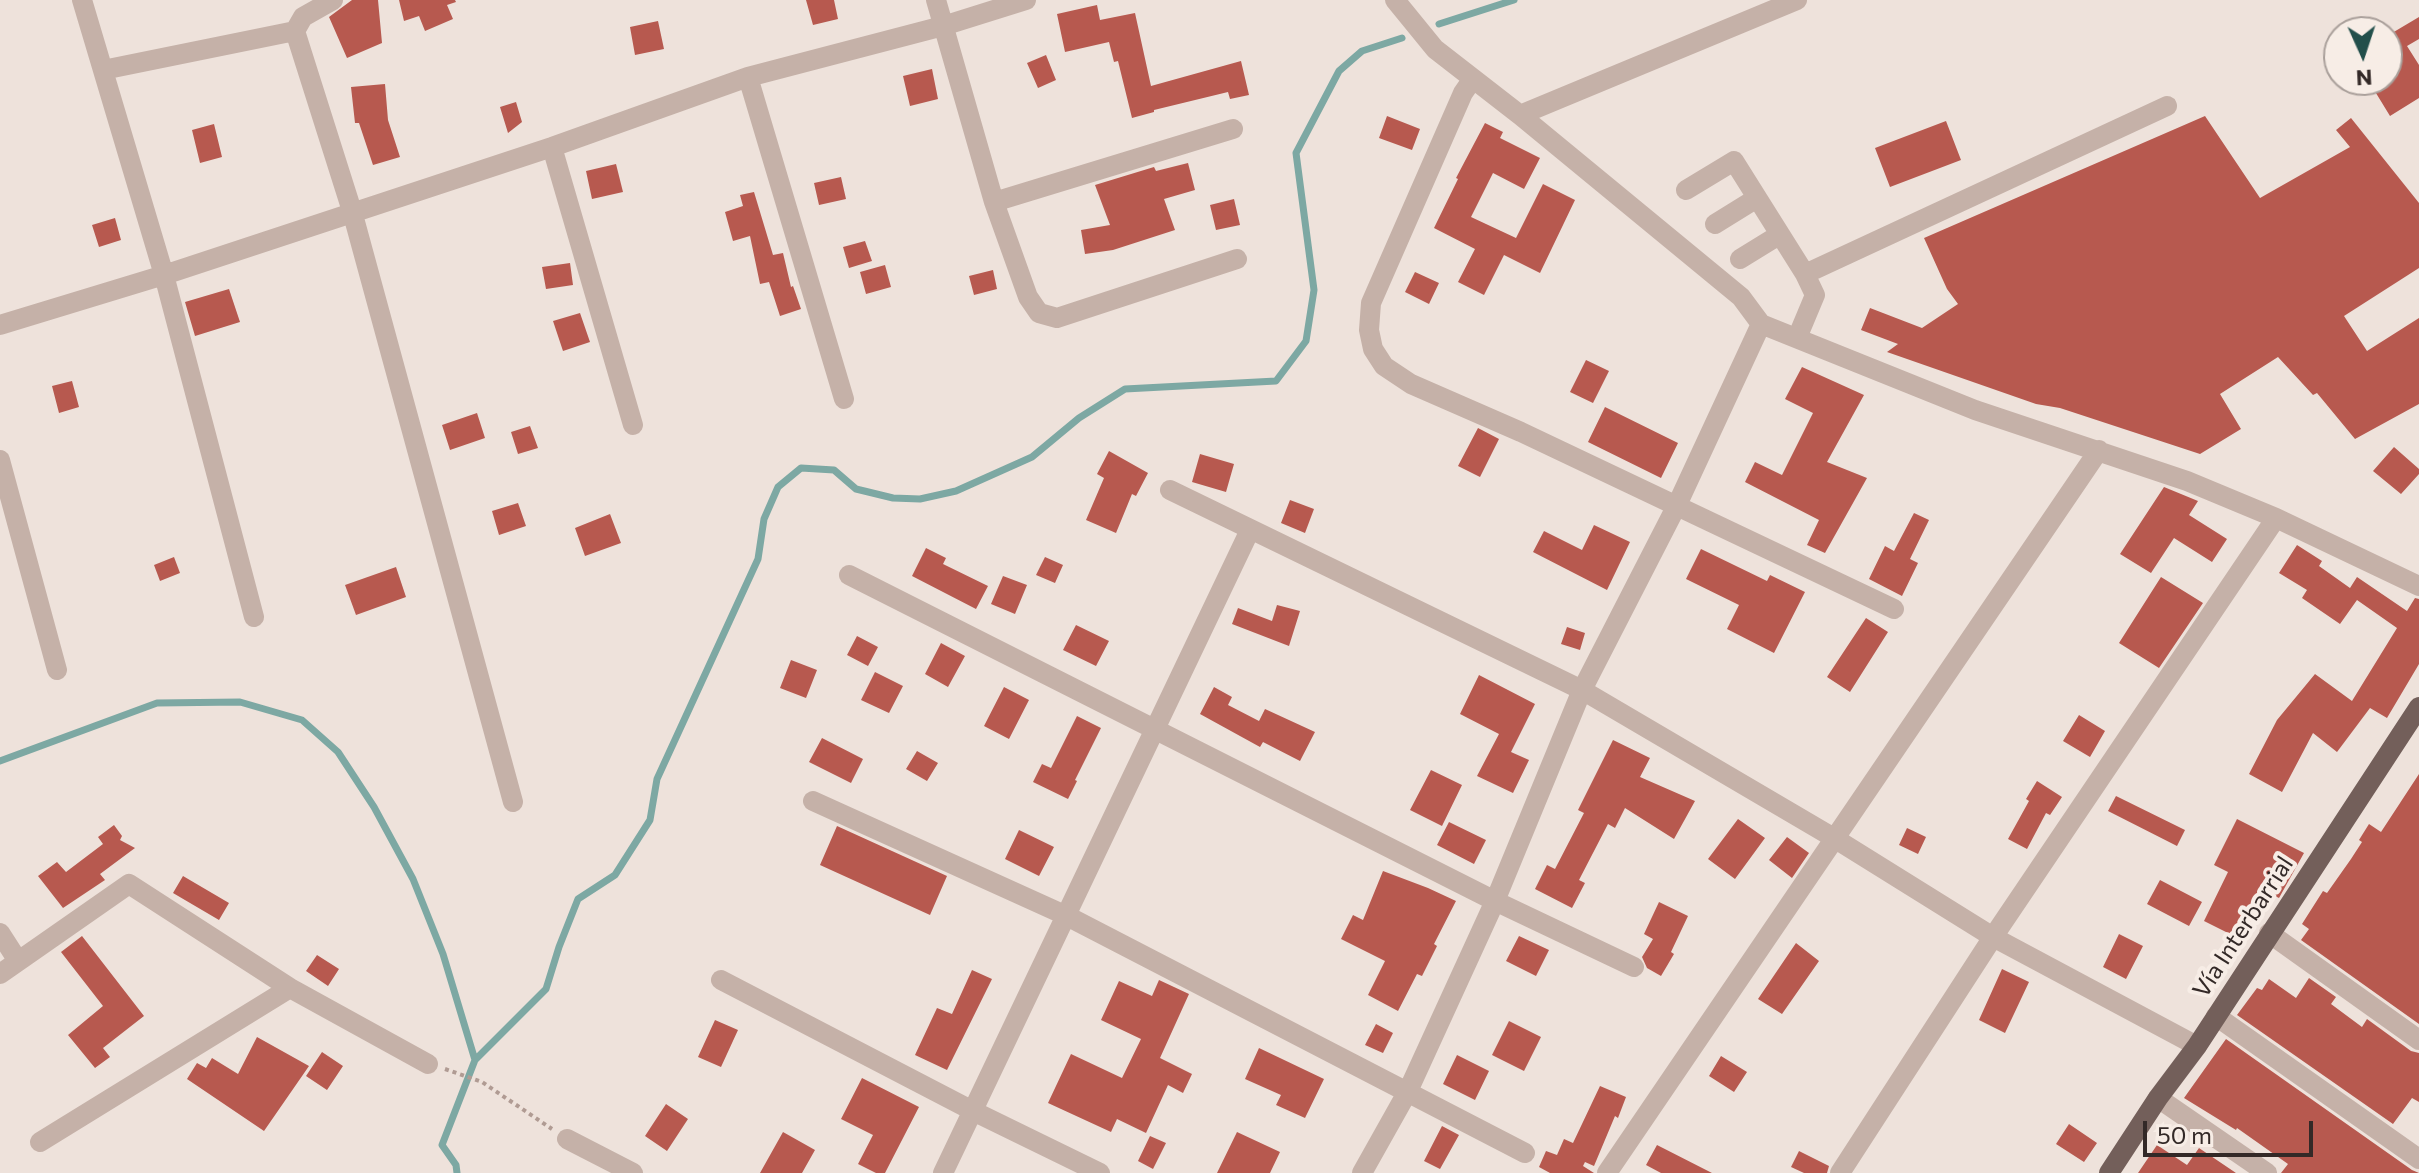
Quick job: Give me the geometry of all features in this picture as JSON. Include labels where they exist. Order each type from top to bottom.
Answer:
[{"type":"main road","name":"Vía Interbarrial","points":[[2109,1173],[2158,1098],[2197,1046],[2419,707]]},
{"type":"street","points":[[82,0],[164,275],[254,617]]},
{"type":"street","points":[[333,0],[303,17],[295,31],[352,211],[513,802]]},
{"type":"street","points":[[936,0],[994,202],[1028,297],[1039,313],[1057,318],[1237,259]]},
{"type":"street","points":[[0,325],[164,275],[552,147],[748,77],[943,26],[1026,0]]},
{"type":"street","points":[[1395,0],[1435,49],[1741,297],[1761,324],[1975,410],[2187,481],[2276,518],[2419,586]]},
{"type":"street","points":[[1520,115],[1797,0]]},
{"type":"street","points":[[103,70],[295,31]]},
{"type":"street","points":[[748,77],[844,399]]},
{"type":"street","points":[[1472,80],[1463,93],[1371,303],[1369,330],[1373,349],[1384,366],[1411,384],[1521,432],[1894,609]]},
{"type":"street","points":[[1805,274],[2167,106]]},
{"type":"street","points":[[994,202],[1233,129]]},
{"type":"street","points":[[552,147],[633,425]]},
{"type":"street","points":[[1686,190],[1734,161],[1815,295],[1797,338]]},
{"type":"street","points":[[1715,224],[1757,198]]},
{"type":"street","points":[[1740,259],[1779,235]]},
{"type":"street","points":[[1362,1173],[1408,1091],[1495,901],[1582,690],[1677,505],[1761,324]]},
{"type":"street","points":[[1607,1173],[2099,450]]},
{"type":"street","points":[[0,460],[57,670]]},
{"type":"street","points":[[1170,490],[1582,690],[1834,838],[1993,937],[2197,1046]]},
{"type":"street","points":[[1840,1173],[1993,937],[2276,518]]},
{"type":"street","points":[[943,1173],[1250,530]]},
{"type":"street","points":[[849,575],[1495,901],[1634,967]]},
{"type":"street","points":[[813,801],[1067,916],[1525,1153]]},
{"type":"street","points":[[0,974],[129,884],[290,988],[428,1064]]},
{"type":"street","points":[[0,933],[18,961]]},
{"type":"street","points":[[2269,933],[2419,1040]]},
{"type":"street","points":[[721,980],[1100,1173]]},
{"type":"street","points":[[40,1142],[290,988]]},
{"type":"street","points":[[2216,1016],[2419,1159]]},
{"type":"street","points":[[2158,1098],[2267,1173]]},
{"type":"street","points":[[567,1139],[633,1173]]},
{"type":"path","points":[[449,1070],[482,1082],[567,1139]]},
{"type":"building","points":[[352,0],[378,0],[382,43],[347,58],[329,17]]},
{"type":"building","points":[[399,0],[455,0],[447,5],[453,19],[425,31],[419,16],[404,21]]},
{"type":"building","points":[[806,0],[834,0],[838,19],[813,25]]},
{"type":"building","points":[[1097,5],[1100,20],[1135,13],[1151,86],[1241,61],[1249,95],[1230,99],[1228,92],[1132,118],[1118,61],[1114,62],[1109,42],[1065,52],[1057,14]]},
{"type":"building","points":[[2419,17],[2419,39],[2407,46],[2419,65],[2419,98],[2390,116],[2378,96],[2403,96],[2403,26]]},
{"type":"building","points":[[658,21],[664,49],[635,55],[630,27]]},
{"type":"building","points":[[1046,55],[1056,80],[1038,88],[1027,63]]},
{"type":"building","points":[[932,69],[938,99],[910,106],[903,76]]},
{"type":"building","points":[[385,84],[388,120],[400,157],[373,165],[359,123],[355,123],[351,87]]},
{"type":"building","points":[[516,102],[522,122],[508,133],[500,107]]},
{"type":"building","points":[[1387,116],[1420,129],[1412,150],[1379,138]]},
{"type":"building","points":[[2205,116],[2260,198],[2350,147],[2336,130],[2351,118],[2419,203],[2419,268],[2344,316],[2367,351],[2419,318],[2419,404],[2355,439],[2317,393],[2313,395],[2278,357],[2220,394],[2241,429],[2200,454],[2060,408],[2036,404],[1887,352],[1898,344],[1861,330],[1870,308],[1922,328],[1958,304],[1947,289],[1924,238]]},
{"type":"building","points":[[1946,121],[1961,160],[1890,187],[1875,148]]},
{"type":"building","points":[[1485,123],[1503,132],[1500,138],[1540,158],[1524,189],[1493,173],[1471,217],[1516,238],[1543,184],[1575,200],[1540,273],[1504,255],[1484,295],[1458,282],[1475,249],[1434,228]]},
{"type":"building","points":[[214,124],[222,157],[200,163],[192,130]]},
{"type":"building","points":[[1188,163],[1195,190],[1164,199],[1175,230],[1113,250],[1085,254],[1081,230],[1110,225],[1095,185],[1154,167],[1156,171]]},
{"type":"building","points":[[616,164],[623,192],[592,199],[586,171]]},
{"type":"building","points":[[841,177],[846,199],[819,205],[814,183]]},
{"type":"building","points":[[754,192],[773,255],[783,253],[791,287],[801,309],[780,316],[769,282],[760,284],[750,236],[733,241],[725,212],[743,206],[740,195]]},
{"type":"building","points":[[1234,199],[1240,225],[1216,230],[1210,205]]},
{"type":"building","points":[[115,218],[121,240],[99,247],[92,225]]},
{"type":"building","points":[[865,241],[872,261],[849,268],[843,247]]},
{"type":"building","points":[[570,263],[573,285],[546,289],[542,267]]},
{"type":"building","points":[[885,265],[891,287],[866,294],[860,272]]},
{"type":"building","points":[[993,270],[997,289],[974,295],[969,276]]},
{"type":"building","points":[[1415,272],[1439,283],[1429,304],[1405,292]]},
{"type":"building","points":[[229,289],[240,322],[195,336],[185,302]]},
{"type":"building","points":[[580,313],[590,342],[563,351],[553,321]]},
{"type":"building","points":[[1586,360],[1609,371],[1593,403],[1570,392]]},
{"type":"building","points":[[1802,367],[1864,395],[1827,462],[1867,478],[1825,553],[1807,545],[1819,520],[1745,482],[1755,462],[1782,475],[1813,413],[1785,399]]},
{"type":"building","points":[[72,381],[79,407],[59,413],[52,386]]},
{"type":"building","points":[[1605,407],[1678,443],[1661,478],[1588,442]]},
{"type":"building","points":[[477,413],[485,438],[450,450],[442,425]]},
{"type":"building","points":[[530,426],[538,448],[518,454],[511,432]]},
{"type":"building","points":[[1478,428],[1499,439],[1480,477],[1458,466]]},
{"type":"building","points":[[2394,447],[2419,469],[2419,474],[2401,494],[2373,471]]},
{"type":"building","points":[[1109,451],[1148,473],[1136,496],[1132,494],[1116,533],[1086,520],[1104,478],[1097,474]]},
{"type":"building","points":[[1200,454],[1234,464],[1226,492],[1192,482]]},
{"type":"building","points":[[2164,487],[2198,501],[2189,515],[2227,539],[2212,562],[2174,538],[2151,573],[2120,554]]},
{"type":"building","points":[[1290,500],[1314,509],[1305,533],[1281,523]]},
{"type":"building","points":[[518,503],[526,526],[499,535],[492,511]]},
{"type":"building","points":[[1914,513],[1929,520],[1910,559],[1918,563],[1902,596],[1869,579],[1885,546],[1894,551]]},
{"type":"building","points":[[610,514],[621,543],[585,556],[575,528]]},
{"type":"building","points":[[1594,525],[1630,542],[1607,590],[1533,552],[1544,531],[1582,550]]},
{"type":"building","points":[[2297,545],[2322,561],[2319,566],[2350,588],[2357,577],[2407,611],[2415,598],[2419,599],[2419,664],[2387,718],[2370,708],[2337,752],[2313,733],[2282,792],[2249,774],[2277,720],[2315,674],[2352,701],[2397,628],[2357,600],[2340,624],[2302,598],[2307,590],[2279,573]]},
{"type":"building","points":[[926,548],[946,558],[943,564],[988,586],[976,609],[912,576]]},
{"type":"building","points":[[1701,549],[1767,581],[1770,575],[1805,592],[1774,653],[1727,629],[1739,605],[1686,579]]},
{"type":"building","points":[[174,557],[180,573],[160,581],[154,565]]},
{"type":"building","points":[[1045,557],[1063,565],[1055,583],[1036,575]]},
{"type":"building","points":[[396,567],[406,597],[356,615],[345,585]]},
{"type":"building","points":[[1003,576],[1027,585],[1015,614],[991,604]]},
{"type":"building","points":[[2161,577],[2203,603],[2159,668],[2119,643]]},
{"type":"building","points":[[1277,605],[1300,611],[1289,646],[1232,624],[1238,608],[1272,621]]},
{"type":"building","points":[[1866,618],[1888,632],[1850,692],[1827,677]]},
{"type":"building","points":[[1076,625],[1109,641],[1096,666],[1063,650]]},
{"type":"building","points":[[1567,627],[1585,633],[1580,650],[1561,644]]},
{"type":"building","points":[[857,636],[878,647],[868,666],[847,655]]},
{"type":"building","points":[[941,643],[965,656],[948,687],[925,674]]},
{"type":"building","points":[[791,660],[817,670],[806,698],[780,688]]},
{"type":"building","points":[[875,672],[903,686],[889,713],[861,700]]},
{"type":"building","points":[[1479,675],[1535,704],[1511,752],[1529,760],[1513,793],[1477,776],[1499,734],[1460,714]]},
{"type":"building","points":[[1004,687],[1029,700],[1009,739],[984,726]]},
{"type":"building","points":[[1214,687],[1232,697],[1228,705],[1259,721],[1265,709],[1315,732],[1300,761],[1263,742],[1260,747],[1200,714]]},
{"type":"building","points":[[2079,715],[2105,731],[2090,757],[2063,741]]},
{"type":"building","points":[[1077,716],[1101,728],[1068,799],[1033,782],[1042,764],[1051,768]]},
{"type":"building","points":[[822,738],[863,759],[851,783],[809,762]]},
{"type":"building","points":[[1613,740],[1650,758],[1640,777],[1695,801],[1674,839],[1625,808],[1615,828],[1608,824],[1579,880],[1585,883],[1572,908],[1535,889],[1547,865],[1555,869],[1584,813],[1578,810]]},
{"type":"building","points":[[917,751],[938,763],[927,781],[906,769]]},
{"type":"building","points":[[1431,770],[1462,785],[1442,826],[1410,810]]},
{"type":"building","points":[[2419,774],[2419,1024],[2301,940],[2309,929],[2302,924],[2323,891],[2327,893],[2351,859],[2369,824],[2381,832]]},
{"type":"building","points":[[2037,781],[2062,797],[2050,815],[2046,813],[2027,849],[2008,839]]},
{"type":"building","points":[[2116,796],[2185,830],[2177,846],[2108,811]]},
{"type":"building","points":[[1738,819],[1765,838],[1735,879],[1708,859]]},
{"type":"building","points":[[2237,819],[2304,853],[2279,898],[2267,892],[2242,940],[2204,921],[2228,872],[2214,865]]},
{"type":"building","points":[[1449,822],[1486,840],[1474,864],[1437,845]]},
{"type":"building","points":[[114,825],[122,836],[120,840],[135,848],[100,874],[105,880],[63,908],[38,876],[57,862],[66,872],[103,844],[98,837]]},
{"type":"building","points":[[837,826],[947,876],[930,915],[820,865]]},
{"type":"building","points":[[1907,828],[1926,837],[1918,854],[1899,845]]},
{"type":"building","points":[[1019,830],[1054,847],[1039,876],[1005,859]]},
{"type":"building","points":[[1787,837],[1809,853],[1792,878],[1769,860]]},
{"type":"building","points":[[1383,871],[1456,901],[1422,976],[1417,974],[1398,1011],[1368,995],[1385,961],[1341,939],[1353,915],[1363,920]]},
{"type":"building","points":[[183,876],[229,903],[219,920],[173,893]]},
{"type":"building","points":[[2160,880],[2202,902],[2189,926],[2147,904]]},
{"type":"building","points":[[1659,902],[1688,916],[1671,952],[1674,954],[1661,976],[1647,968],[1642,957],[1653,939],[1644,934]]},
{"type":"building","points":[[2119,934],[2143,946],[2126,979],[2103,967]]},
{"type":"building","points":[[82,936],[144,1016],[103,1048],[110,1057],[95,1068],[68,1035],[103,1006],[61,952]]},
{"type":"building","points":[[1519,936],[1549,950],[1536,976],[1506,961]]},
{"type":"building","points":[[1796,943],[1819,961],[1782,1014],[1758,999]]},
{"type":"building","points":[[317,955],[339,969],[328,986],[306,971]]},
{"type":"building","points":[[2002,969],[2029,982],[2005,1033],[1979,1020]]},
{"type":"building","points":[[972,970],[992,979],[947,1070],[915,1055],[937,1008],[952,1014]]},
{"type":"building","points":[[2309,978],[2336,997],[2331,1004],[2362,1027],[2367,1019],[2411,1051],[2419,1053],[2419,1102],[2412,1098],[2393,1124],[2237,1015],[2257,988],[2262,990],[2269,979],[2296,998]]},
{"type":"building","points":[[1159,980],[1189,994],[1160,1058],[1192,1074],[1183,1093],[1168,1085],[1146,1133],[1117,1119],[1111,1132],[1048,1103],[1071,1054],[1122,1078],[1141,1039],[1101,1020],[1119,981],[1152,996]]},
{"type":"building","points":[[715,1020],[738,1030],[721,1067],[698,1057]]},
{"type":"building","points":[[1509,1021],[1541,1037],[1524,1071],[1492,1055]]},
{"type":"building","points":[[1376,1024],[1393,1033],[1383,1053],[1365,1045]]},
{"type":"building","points":[[257,1037],[309,1066],[264,1131],[187,1079],[197,1063],[206,1068],[212,1058],[238,1074]]},
{"type":"building","points":[[2226,1039],[2419,1173],[2281,1173],[2288,1164],[2237,1128],[2184,1098]]},
{"type":"building","points":[[1259,1048],[1324,1079],[1305,1118],[1276,1105],[1281,1095],[1245,1079]]},
{"type":"building","points":[[322,1052],[343,1066],[327,1090],[306,1076]]},
{"type":"building","points":[[1457,1055],[1489,1071],[1475,1100],[1443,1084]]},
{"type":"building","points":[[1721,1056],[1747,1072],[1734,1092],[1709,1076]]},
{"type":"building","points":[[862,1078],[919,1107],[885,1173],[876,1173],[858,1164],[873,1135],[841,1119]]},
{"type":"building","points":[[1600,1086],[1626,1097],[1594,1166],[1585,1162],[1583,1166],[1594,1173],[1550,1173],[1539,1167],[1546,1151],[1557,1155],[1564,1139],[1573,1143]]},
{"type":"building","points":[[666,1104],[688,1119],[667,1151],[645,1136]]},
{"type":"building","points":[[2069,1124],[2097,1143],[2084,1162],[2056,1144]]},
{"type":"building","points":[[1442,1126],[1459,1135],[1440,1169],[1424,1161]]},
{"type":"building","points":[[783,1132],[815,1150],[802,1173],[760,1173]]},
{"type":"building","points":[[1237,1132],[1280,1152],[1270,1173],[1217,1173]]},
{"type":"building","points":[[1150,1136],[1166,1143],[1153,1169],[1138,1161]]},
{"type":"building","points":[[1657,1145],[1712,1173],[1661,1173],[1646,1165]]},
{"type":"building","points":[[2157,1145],[2187,1165],[2199,1148],[2236,1173],[2138,1173]]},
{"type":"building","points":[[1799,1151],[1829,1166],[1827,1173],[1804,1173],[1791,1167]]},
{"type":"waterway","points":[[1439,24],[1514,0]]},
{"type":"waterway","points":[[457,1173],[456,1165],[442,1145],[475,1060],[546,989],[578,899],[615,875],[650,820],[657,779],[758,559],[764,519],[778,487],[801,468],[834,470],[856,489],[893,498],[920,499],[956,491],[1032,457],[1079,418],[1125,389],[1276,381],[1306,341],[1314,290],[1296,153],[1339,71],[1362,51],[1402,38]]},
{"type":"waterway","points":[[0,761],[157,703],[240,702],[302,720],[338,752],[374,807],[413,879],[443,954],[475,1060]]}]
